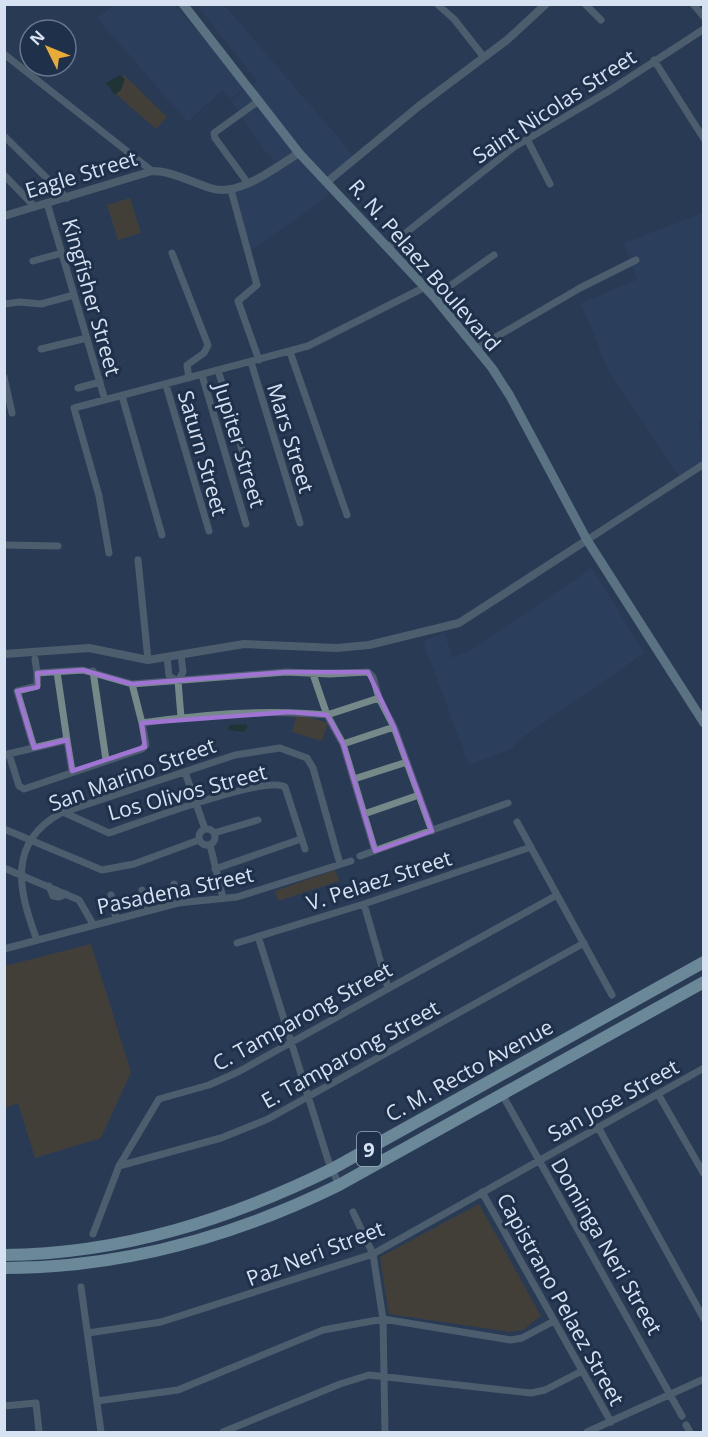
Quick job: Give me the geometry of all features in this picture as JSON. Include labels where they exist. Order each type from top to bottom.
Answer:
[{"type":"highway","name":"C. M. Recto Avenue","points":[[4,1255],[86,1249],[141,1241],[199,1225],[282,1194],[332,1169],[704,962]]},
{"type":"highway","name":"C. M. Recto Avenue","points":[[4,1268],[130,1258],[180,1247],[246,1226],[339,1185],[704,982]]},
{"type":"highway","points":[[619,1008],[628,1024]]},
{"type":"highway","points":[[494,1079],[502,1094]]},
{"type":"highway","points":[[86,1249],[88,1263]]},
{"type":"main road","name":"R. N. Pelaez Boulevard","points":[[183,4],[257,102],[299,153],[434,297],[477,348],[510,396],[587,540],[704,723]]},
{"type":"street","points":[[437,4],[453,19],[483,56]]},
{"type":"street","points":[[327,182],[483,56],[507,40],[546,4]]},
{"type":"street","points":[[585,4],[601,20]]},
{"type":"street","points":[[693,4],[704,17]]},
{"type":"street","name":"Saint Nicolas Street","points":[[388,247],[526,139],[609,92],[704,29]]},
{"type":"street","points":[[4,54],[152,171]]},
{"type":"street","name":"Saint Nicolas Street","points":[[654,60],[704,139]]},
{"type":"street","points":[[247,182],[215,138],[214,133],[257,102]]},
{"type":"street","points":[[4,136],[67,198]]},
{"type":"street","points":[[526,139],[550,184]]},
{"type":"street","points":[[259,360],[238,299],[256,289],[231,190],[299,153]]},
{"type":"street","name":"Eagle Street","points":[[4,216],[152,171],[162,171],[216,190],[231,190]]},
{"type":"street","points":[[4,175],[35,207]]},
{"type":"street","name":"Kingfisher Street","points":[[47,203],[105,400]]},
{"type":"street","points":[[33,261],[62,253]]},
{"type":"street","points":[[172,253],[208,345],[204,353],[187,365],[189,378]]},
{"type":"street","points":[[434,297],[494,255]]},
{"type":"street","points":[[477,348],[580,288],[636,260]]},
{"type":"street","points":[[109,553],[99,496],[74,408],[259,360],[320,341],[424,287]]},
{"type":"street","points":[[4,304],[14,302],[41,304],[74,295]]},
{"type":"street","points":[[41,350],[87,338]]},
{"type":"street","points":[[290,351],[347,514]]},
{"type":"street","name":"Mars Street","points":[[251,362],[300,523]]},
{"type":"street","points":[[218,370],[248,470]]},
{"type":"street","name":"Jupiter Street","points":[[202,375],[246,524]]},
{"type":"street","points":[[4,377],[12,412]]},
{"type":"street","points":[[78,388],[100,382]]},
{"type":"street","name":"Saturn Street","points":[[166,384],[209,531]]},
{"type":"street","points":[[122,396],[162,535]]},
{"type":"street","points":[[4,654],[89,648],[148,660],[250,644],[354,647],[444,628],[484,608],[704,464]]},
{"type":"street","points":[[4,545],[58,546]]},
{"type":"street","points":[[138,560],[148,660]]},
{"type":"street","points":[[181,655],[183,674],[178,681],[181,717]]},
{"type":"street","points":[[167,657],[169,676],[178,681]]},
{"type":"street","points":[[34,748],[17,692],[37,686],[35,659]]},
{"type":"street","points":[[37,673],[93,671],[132,684],[286,672],[314,674],[368,672],[373,677],[379,698],[394,727],[432,831]]},
{"type":"street","points":[[93,671],[106,760]]},
{"type":"street","points":[[57,672],[72,771]]},
{"type":"street","points":[[314,674],[327,715],[342,744],[375,851]]},
{"type":"street","points":[[67,740],[7,754],[22,789],[145,747],[142,723],[132,684]]},
{"type":"street","points":[[142,723],[181,717],[289,712],[327,715],[379,698]]},
{"type":"street","points":[[342,744],[394,727]]},
{"type":"street","name":"San Marino Street","points":[[37,940],[24,904],[21,874],[23,855],[43,825],[63,812],[235,755],[275,748],[305,756],[313,768],[340,864]]},
{"type":"street","points":[[354,779],[407,762]]},
{"type":"street","points":[[185,772],[205,829],[214,833],[258,820]]},
{"type":"street","name":"Los Olivos Street","points":[[63,812],[108,833],[240,790],[281,784],[285,787],[302,839]]},
{"type":"street","points":[[364,814],[419,795]]},
{"type":"street","points":[[360,856],[508,803]]},
{"type":"street","points":[[517,822],[612,994]]},
{"type":"street","points":[[4,829],[102,870],[134,864],[199,840]]},
{"type":"street","points":[[199,840],[200,832],[205,829]]},
{"type":"street","points":[[210,845],[215,839],[214,833]]},
{"type":"street","points":[[215,869],[302,839],[305,849]]},
{"type":"street","points":[[199,840],[204,845],[210,845]]},
{"type":"street","points":[[210,845],[223,898]]},
{"type":"street","name":"V. Pelaez Street","points":[[237,943],[364,904],[531,847]]},
{"type":"street","name":"Pasadena Street","points":[[5,947],[178,903],[237,897],[351,861]]},
{"type":"street","points":[[4,868],[49,886],[82,903],[93,924]]},
{"type":"street","points":[[174,884],[178,903]]},
{"type":"street","points":[[142,890],[148,910]]},
{"type":"street","points":[[111,895],[116,919]]},
{"type":"street","name":"C. Tamparong Street","points":[[93,1234],[119,1166],[153,1106],[163,1096],[218,1082],[557,895]]},
{"type":"street","points":[[364,904],[388,988]]},
{"type":"street","points":[[258,936],[339,1185]]},
{"type":"street","name":"E. Tamparong Street","points":[[119,1166],[221,1138],[268,1119],[584,943]]},
{"type":"street","name":"San Jose Street","points":[[538,1160],[704,1068]]},
{"type":"street","name":"Dominga Neri Street","points":[[502,1094],[672,1394],[682,1416]]},
{"type":"street","points":[[658,1094],[704,1174]]},
{"type":"street","points":[[598,1127],[704,1319]]},
{"type":"street","name":"Paz Neri Street","points":[[88,1333],[161,1322],[373,1254],[538,1160]]},
{"type":"street","name":"Capistrano Pelaez Street","points":[[482,1192],[611,1422]]},
{"type":"street","points":[[353,1212],[373,1254],[383,1319],[385,1432]]},
{"type":"street","points":[[81,1287],[101,1432]]},
{"type":"street","points":[[97,1401],[178,1390],[323,1330],[383,1319],[511,1340],[522,1338],[554,1321]]},
{"type":"street","points":[[222,1432],[355,1378],[384,1375],[531,1394],[545,1390],[582,1371]]},
{"type":"street","points":[[587,1432],[704,1379]]},
{"type":"street","points":[[4,1407],[36,1403],[39,1432]]},
{"type":"highlighted area","points":[[83,670],[132,684],[286,672],[368,672],[394,727],[432,831],[375,851],[343,744],[327,715],[289,712],[142,723],[145,747],[72,771],[67,740],[34,748],[17,691],[38,687],[37,673]]},
{"type":"shaded area","points":[[115,5],[175,5],[246,87],[231,99],[222,90],[188,122],[97,18]]},
{"type":"shaded area","points":[[197,5],[224,5],[354,156],[321,182],[330,191],[320,202],[250,251],[233,190],[253,181],[275,161],[264,150],[231,101],[257,81]]},
{"type":"shaded area","points":[[120,75],[125,79],[121,90],[115,95],[106,83]]},
{"type":"shaded area","points":[[124,75],[167,117],[156,129],[109,88]]},
{"type":"shaded area","points":[[130,198],[141,233],[118,240],[107,205]]},
{"type":"shaded area","points":[[703,213],[704,418],[699,421],[703,460],[680,477],[610,374],[581,303],[637,280],[624,243]]},
{"type":"shaded area","points":[[592,568],[644,653],[514,743],[515,747],[469,765],[423,641],[444,633],[453,658],[471,650]]},
{"type":"shaded area","points":[[297,714],[328,723],[322,741],[292,732]]},
{"type":"shaded area","points":[[246,724],[248,727],[244,732],[228,730],[229,725]]},
{"type":"shaded area","points":[[335,870],[339,881],[278,901],[275,891]]},
{"type":"shaded area","points":[[91,944],[131,1072],[101,1138],[35,1158],[18,1103],[5,1108],[5,966]]},
{"type":"shaded area","points":[[479,1204],[541,1316],[523,1330],[510,1332],[389,1314],[380,1257]]}]
